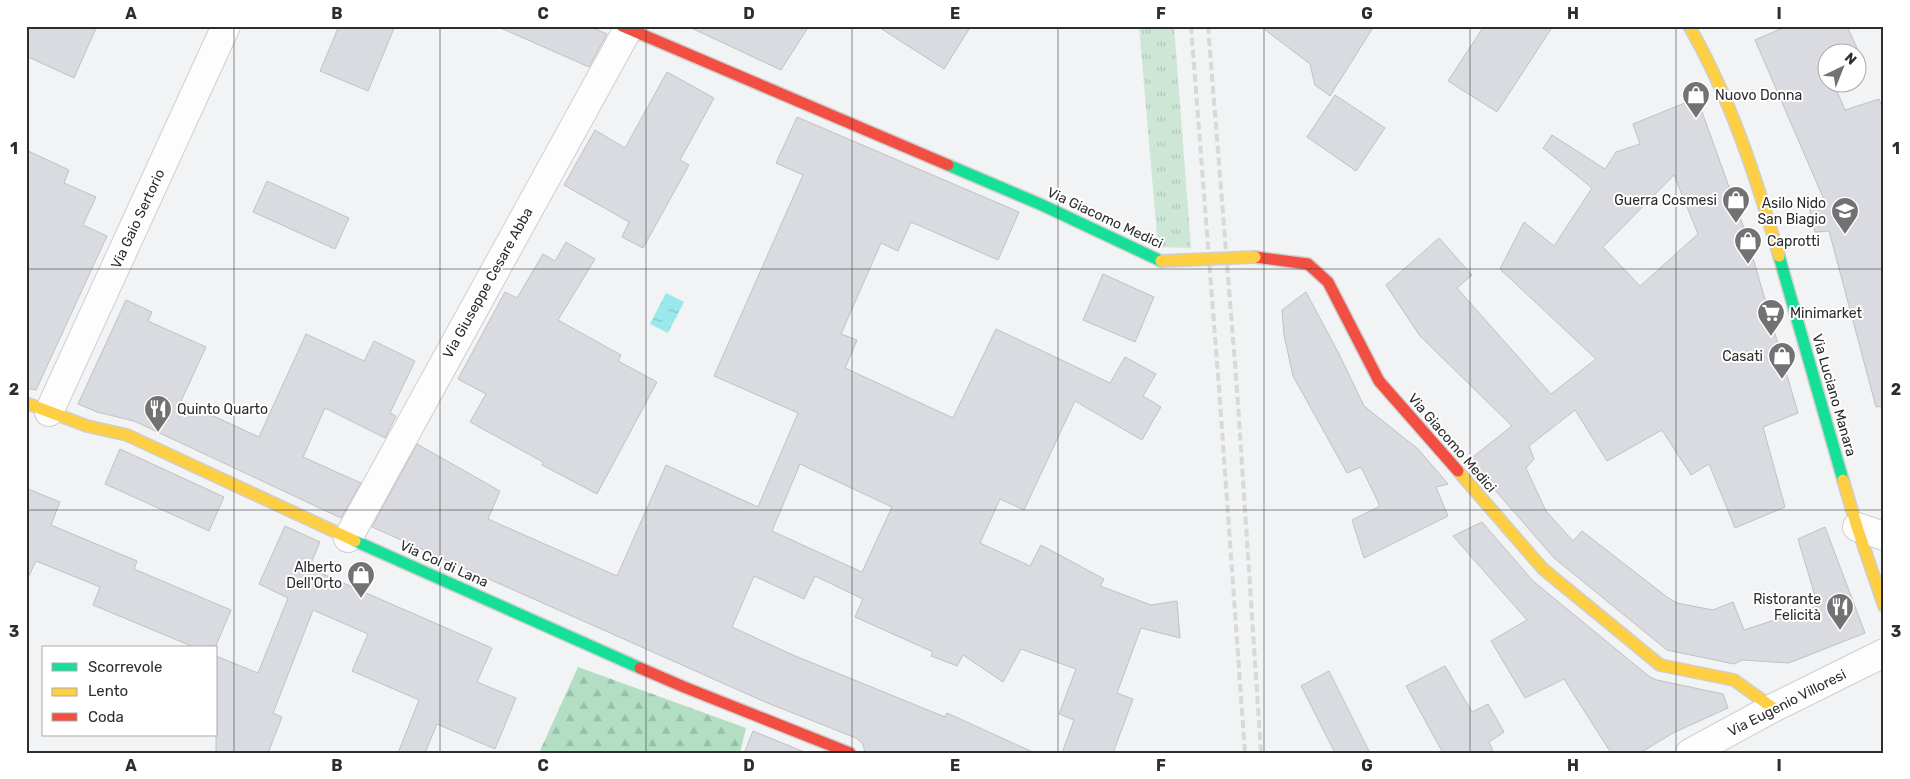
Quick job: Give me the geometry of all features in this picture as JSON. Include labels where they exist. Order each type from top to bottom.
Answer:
[{"type":"street","name":"Via Gaio Sertorio","points":[[38,407],[226,26]]},
{"type":"street","name":"Via Giacomo Medici","points":[[625,28],[1042,205],[1161,261],[1255,257],[1308,264],[1328,282],[1378,381],[1543,569],[1660,665],[1734,680],[1773,708]]},
{"type":"street","name":"Via Giuseppe Cesare Abba","points":[[348,538],[625,28]]},
{"type":"street","name":"Via Luciano Manara","points":[[1697,32],[1756,178],[1857,527],[1884,606]]},
{"type":"street","name":"Via Col di Lana","points":[[38,407],[87,426],[126,435],[348,538],[684,687],[850,753]]},
{"type":"street","points":[[1857,527],[1884,536]]},
{"type":"street","name":"Via Eugenio Villoresi","points":[[1690,753],[1773,708],[1884,654]]},
{"type":"green space","points":[[1139,26],[1174,26],[1191,248],[1158,247]]},
{"type":"green space","points":[[578,667],[746,728],[740,753],[539,753]]},
{"type":"water","points":[[666,293],[684,302],[668,333],[650,324]]},
{"type":"building","points":[[26,26],[97,26],[74,78],[26,56]]},
{"type":"building","points":[[339,26],[395,26],[368,91],[320,71]]},
{"type":"building","points":[[496,26],[589,26],[607,34],[589,67]]},
{"type":"building","points":[[687,26],[809,26],[781,70]]},
{"type":"building","points":[[877,26],[971,26],[944,69]]},
{"type":"building","points":[[1260,26],[1374,26],[1330,96],[1315,85],[1310,64]]},
{"type":"building","points":[[1484,26],[1553,26],[1497,112],[1448,81]]},
{"type":"building","points":[[1787,26],[1847,26],[1854,42],[1818,42],[1818,92],[1837,92],[1845,110],[1879,99],[1884,111],[1884,406],[1876,407],[1829,231],[1815,232],[1809,207],[1825,202],[1755,40]]},
{"type":"building","points":[[667,72],[714,98],[680,160],[689,165],[643,248],[622,237],[629,222],[564,185],[595,130],[625,148]]},
{"type":"building","points":[[1335,95],[1385,128],[1356,171],[1307,137]]},
{"type":"building","points":[[1697,98],[1746,234],[1798,413],[1763,427],[1785,507],[1735,528],[1709,464],[1691,475],[1662,430],[1607,461],[1575,410],[1529,446],[1534,459],[1526,468],[1546,511],[1573,541],[1582,531],[1677,603],[1713,610],[1733,602],[1744,630],[1818,606],[1798,539],[1825,527],[1865,633],[1789,663],[1742,660],[1734,664],[1667,650],[1554,558],[1469,460],[1512,426],[1420,336],[1386,285],[1439,238],[1472,275],[1457,288],[1551,394],[1596,359],[1500,269],[1524,222],[1554,246],[1592,188],[1543,148],[1552,135],[1605,169],[1616,152],[1640,144],[1633,124]],"holes":[[[1674,175],[1698,234],[1640,286],[1603,247]]]},
{"type":"building","points":[[797,117],[1019,212],[998,260],[911,222],[898,251],[881,243],[841,334],[857,340],[845,368],[953,418],[996,329],[1110,383],[1125,357],[1156,374],[1143,396],[1161,407],[1142,440],[1075,401],[1024,510],[1000,499],[980,543],[1030,566],[1041,545],[1104,579],[1100,586],[1151,605],[1177,601],[1180,638],[1141,628],[1117,693],[1133,699],[1113,753],[1062,753],[1074,720],[1059,714],[1076,669],[1021,649],[1003,682],[963,655],[957,666],[931,656],[933,652],[855,617],[863,599],[815,576],[804,599],[754,576],[732,627],[793,655],[945,717],[947,713],[1035,753],[865,753],[863,744],[856,738],[765,702],[372,527],[417,444],[500,491],[488,519],[617,576],[666,465],[758,507],[798,413],[714,376],[803,175],[776,163]],"holes":[[[800,464],[892,507],[862,572],[772,531]]]},
{"type":"building","points":[[26,150],[69,170],[64,183],[96,197],[83,225],[107,236],[36,390],[26,388]]},
{"type":"building","points":[[267,181],[349,218],[335,249],[253,212]]},
{"type":"building","points":[[566,242],[595,259],[558,320],[621,355],[618,361],[657,382],[597,494],[542,465],[543,462],[470,422],[486,394],[458,379],[505,292],[517,298],[543,254],[555,261]]},
{"type":"building","points":[[1103,274],[1154,297],[1135,342],[1083,320]]},
{"type":"building","points":[[1306,292],[1364,406],[1418,449],[1448,484],[1436,487],[1448,516],[1364,558],[1352,520],[1380,506],[1361,467],[1347,473],[1293,376],[1284,335],[1282,310]]},
{"type":"building","points":[[126,300],[152,312],[148,321],[206,347],[181,401],[259,437],[306,334],[364,361],[374,341],[415,361],[390,413],[396,416],[385,438],[325,408],[303,457],[361,483],[341,518],[134,421],[97,412],[78,404]]},
{"type":"building","points":[[120,449],[224,497],[209,531],[105,484]]},
{"type":"building","points":[[26,488],[60,502],[51,525],[137,561],[134,569],[231,610],[216,646],[191,646],[93,605],[100,587],[36,561],[26,582]]},
{"type":"building","points":[[1482,522],[1533,581],[1650,677],[1723,694],[1728,708],[1673,733],[1640,753],[1611,753],[1564,679],[1525,698],[1491,641],[1527,620],[1453,536]]},
{"type":"building","points":[[285,526],[320,542],[309,568],[492,648],[477,682],[516,698],[495,749],[437,724],[425,753],[398,753],[419,700],[352,671],[368,634],[313,610],[273,713],[282,717],[268,753],[216,753],[216,736],[218,736],[218,657],[258,673],[288,598],[259,584]]},
{"type":"building","points":[[1445,666],[1472,712],[1488,704],[1504,732],[1489,742],[1494,753],[1443,753],[1406,686]]},
{"type":"building","points":[[1329,671],[1370,753],[1335,753],[1301,686]]},
{"type":"building","points":[[753,731],[807,753],[744,753]]},
{"type":"railway","points":[[1191,26],[1245,753]]},
{"type":"railway","points":[[1208,26],[1237,389],[1261,753]]},
{"type":"traffic: fast","points":[[948,165],[1042,205],[1161,261]]},
{"type":"traffic: fast","points":[[1779,256],[1843,480]]},
{"type":"traffic: fast","points":[[355,541],[640,668]]},
{"type":"traffic: slow","points":[[1689,26],[1704,53],[1741,138],[1779,256]]},
{"type":"traffic: slow","points":[[1161,261],[1255,257]]},
{"type":"traffic: slow","points":[[26,403],[87,426],[127,435],[355,541]]},
{"type":"traffic: slow","points":[[1458,471],[1543,569],[1660,665],[1734,680],[1773,708]]},
{"type":"traffic: slow","points":[[1843,480],[1884,606]]},
{"type":"traffic: jam","points":[[622,26],[948,165]]},
{"type":"traffic: jam","points":[[1255,257],[1308,264],[1328,282],[1379,381],[1458,471]]},
{"type":"traffic: jam","points":[[640,668],[850,753]]},
{"type":"place","name":"Nuovo Donna","points":[[1696,119]]},
{"type":"place","name":"Guerra Cosmesi","points":[[1736,224]]},
{"type":"place","name":"Asilo Nido San Biagio","points":[[1845,235]]},
{"type":"place","name":"Caprotti","points":[[1748,265]]},
{"type":"place","name":"Minimarket","points":[[1771,337]]},
{"type":"place","name":"Casati","points":[[1782,380]]},
{"type":"place","name":"Quinto Quarto","points":[[158,433]]},
{"type":"place","name":"Alberto Dell'Orto","points":[[361,599]]},
{"type":"place","name":"Ristorante Felicità","points":[[1840,631]]}]
